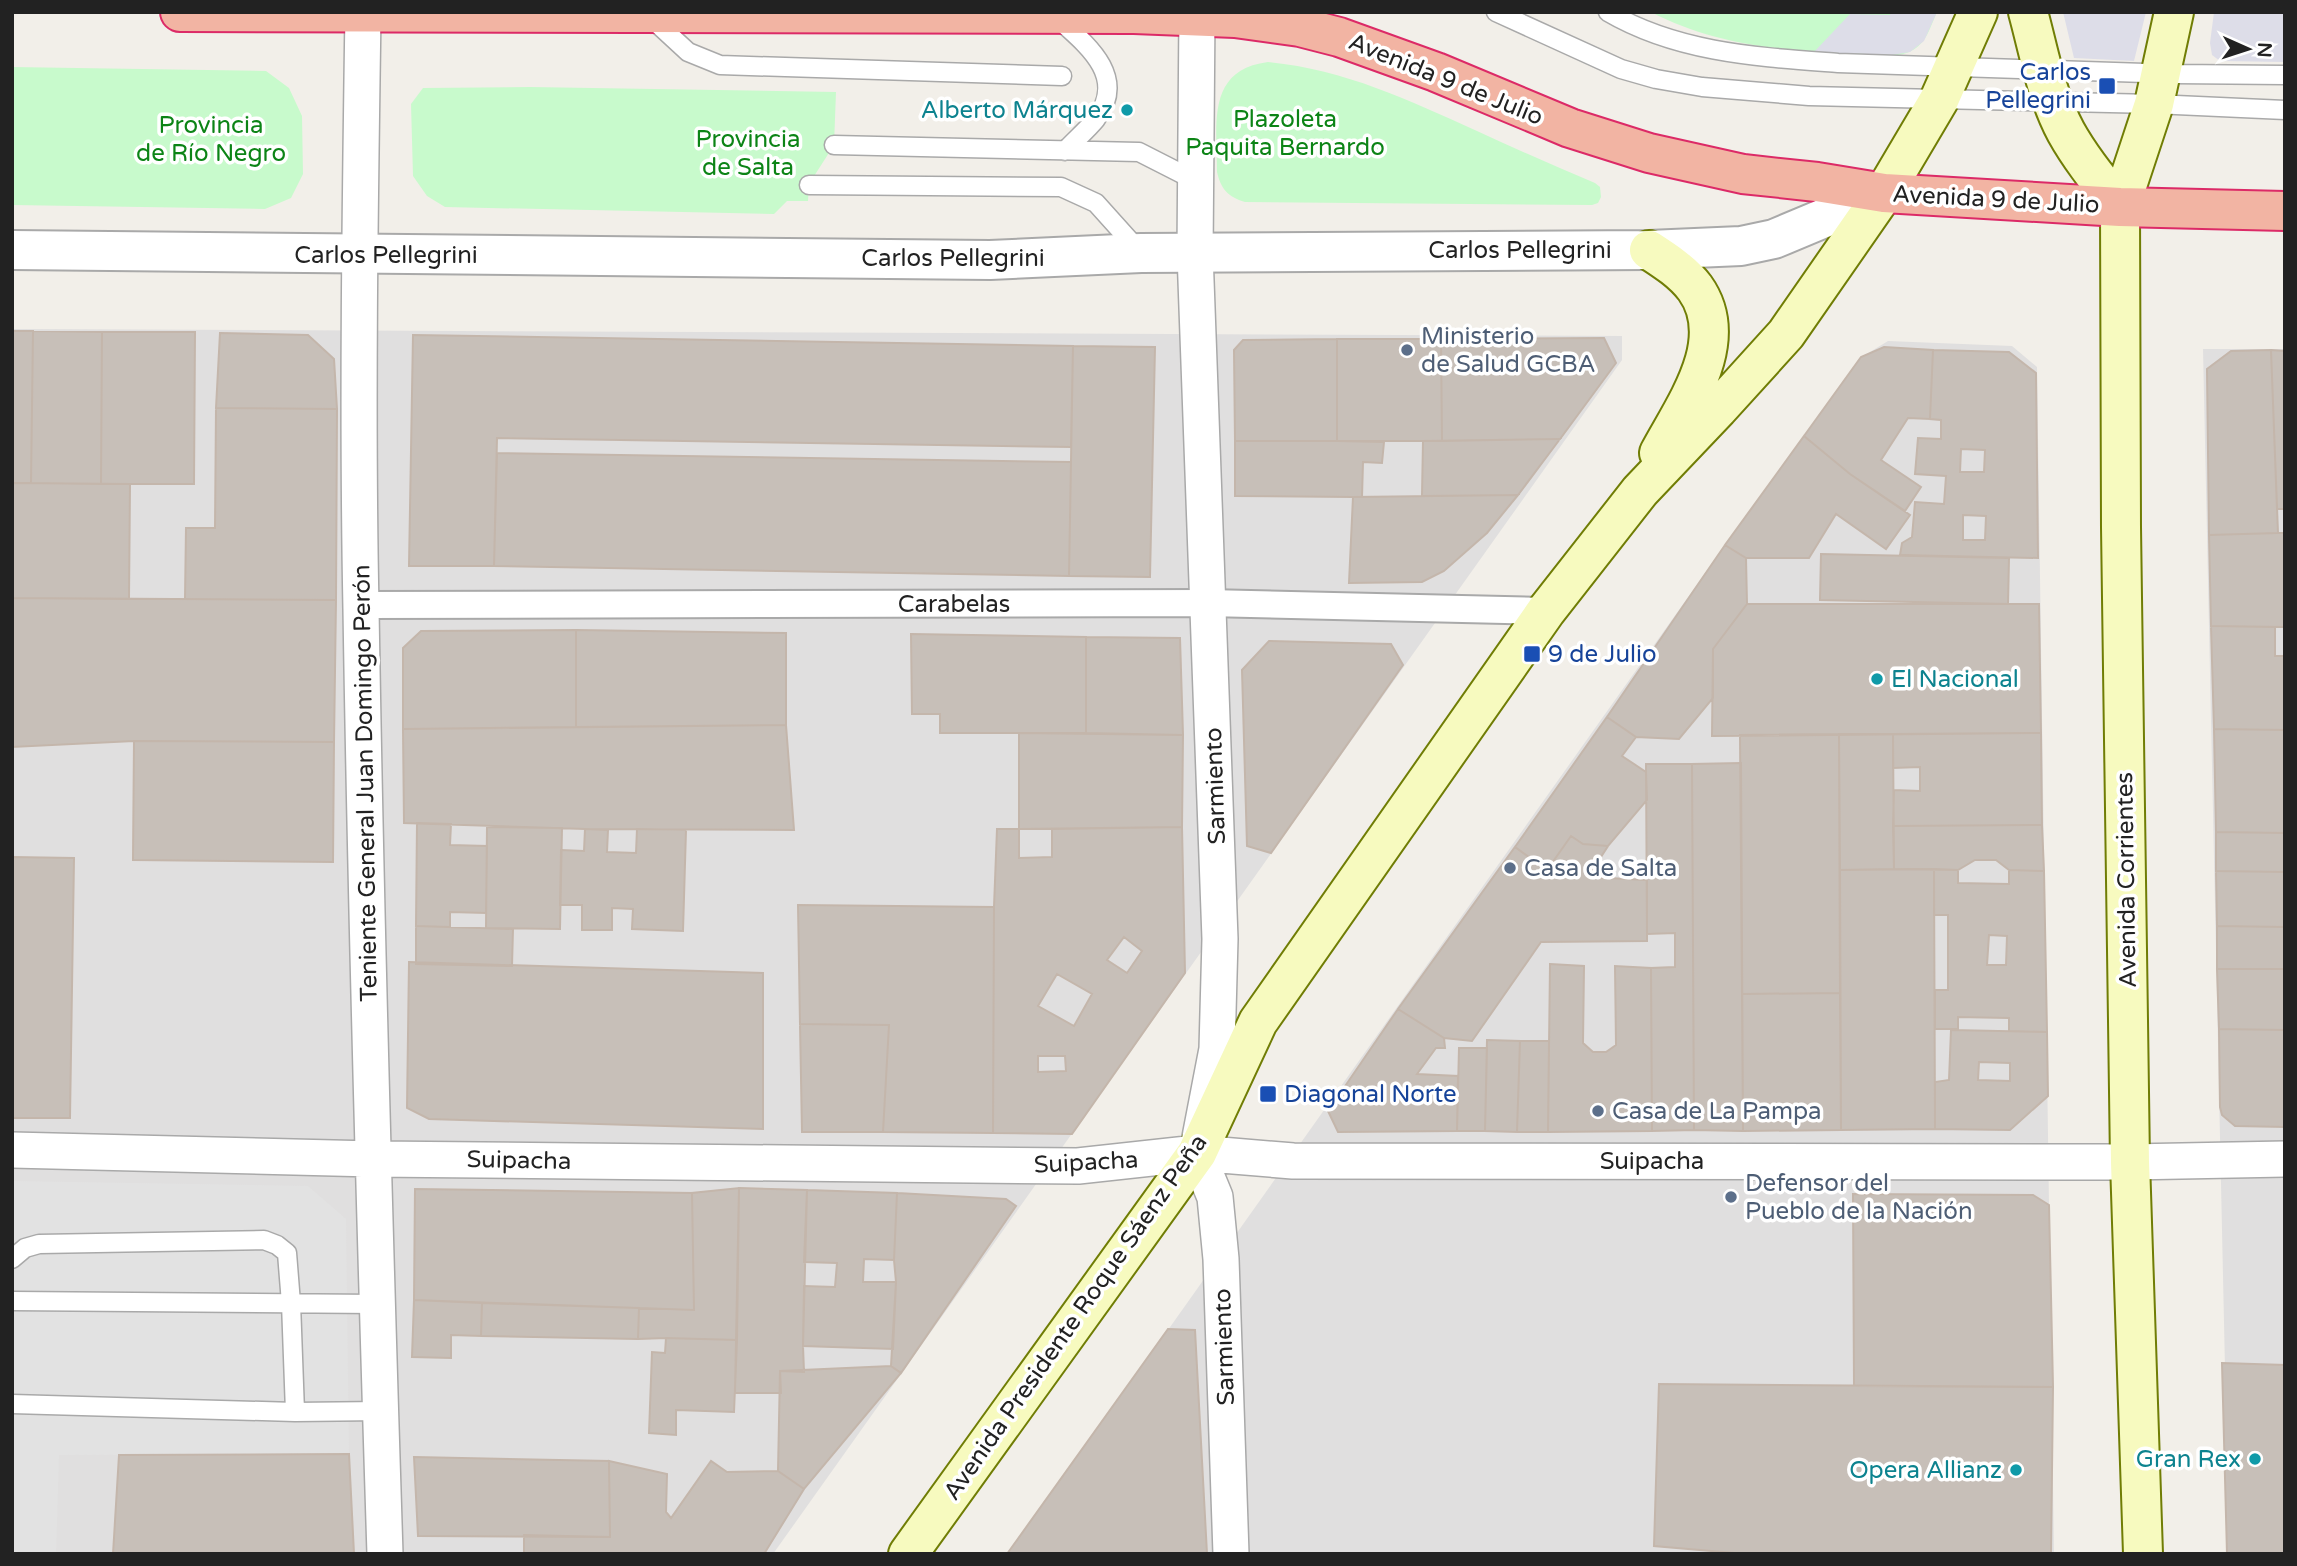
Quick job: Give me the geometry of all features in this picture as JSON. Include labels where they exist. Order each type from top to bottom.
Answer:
[{"type":"highway","name":"Avenida 9 de Julio","points":[[180,12],[1197,14],[1300,27],[1339,37],[1436,72],[1570,128],[1649,153],[1743,174],[1884,193],[2120,207],[2285,211]]},
{"type":"main road","name":"Avenida Presidente Roque Sáenz Peña","points":[[908,1554],[1197,1153],[1258,1021],[1546,611],[1640,491],[1786,334],[1884,193],[1938,100],[1979,12]]},
{"type":"main road","points":[[2028,12],[2048,86],[2078,152],[2120,207]]},
{"type":"main road","name":"Avenida Corrientes","points":[[2143,1554],[2130,1162],[2121,527],[2120,207],[2158,89],[2174,12]]},
{"type":"main road","points":[[1640,491],[1697,381],[1703,365],[1709,330],[1706,309],[1696,289],[1674,266],[1649,250]]},
{"type":"street","name":"Teniente General Juan Domingo Perón","points":[[363,13],[359,254],[360,606],[385,1554]]},
{"type":"street","name":"Sarmiento","points":[[1197,14],[1195,253],[1220,939],[1217,1049],[1197,1153],[1215,1197],[1221,1259],[1231,1554]]},
{"type":"street","name":"Carlos Pellegrini","points":[[12,250],[990,260],[1141,253],[1649,250],[1741,246],[1774,239],[1884,193]]},
{"type":"street","name":"Carabelas","points":[[360,606],[1208,603],[1546,611]]},
{"type":"street","name":"Suipacha","points":[[12,1150],[373,1159],[1078,1166],[1197,1153],[1293,1161],[2130,1162],[2285,1159]]},
{"type":"lane","points":[[1496,12],[1621,69],[1656,79],[1757,93],[1938,100],[2048,86],[2158,89],[2285,110]]},
{"type":"lane","points":[[1608,12],[1636,28],[1670,41],[1724,52],[1838,63],[1955,66],[2048,86],[2158,89],[2285,75]]},
{"type":"lane","points":[[646,13],[688,52],[720,65],[1062,76]]},
{"type":"lane","points":[[1052,14],[1100,59],[1107,90],[1104,104],[1096,118],[1065,151]]},
{"type":"lane","points":[[834,145],[1139,152],[1194,180]]},
{"type":"lane","points":[[809,185],[1061,187],[1096,203],[1141,253]]},
{"type":"lane","points":[[12,1259],[25,1248],[39,1244],[264,1240],[277,1245],[287,1253],[295,1412]]},
{"type":"lane","points":[[12,1301],[377,1304]]},
{"type":"lane","points":[[12,1404],[295,1412],[380,1411]]},
{"type":"shaded area","points":[[1891,12],[1937,12],[1924,41],[1910,52],[1892,55],[1814,52],[1850,14],[1890,15]]},
{"type":"shaded area","points":[[2063,12],[2146,12],[2134,61],[2074,58]]},
{"type":"shaded area","points":[[2214,12],[2285,12],[2285,62],[2220,61],[2212,55],[2210,43]]},
{"type":"shaded area","points":[[12,329],[1622,336],[1622,360],[773,1554],[12,1554]]},
{"type":"shaded area","points":[[1888,341],[2012,346],[2037,367],[2054,1554],[1009,1554],[1725,545],[1865,355]]},
{"type":"shaded area","points":[[2203,349],[2285,349],[2285,1554],[2229,1554]]},
{"type":"shaded area","points":[[12,1181],[308,1186],[346,1219],[349,1454],[59,1455],[56,1554],[12,1554]]},
{"type":"green space","points":[[1651,12],[1937,12],[1921,44],[1899,55],[1885,56],[1752,45],[1701,32]]},
{"type":"green space","name":"Plazoleta Paquita Bernardo","points":[[1268,62],[1323,71],[1401,97],[1595,183],[1600,187],[1601,197],[1598,203],[1592,205],[1239,200],[1226,192],[1217,172],[1219,102],[1234,76],[1248,67]]},
{"type":"green space","name":"Provincia de Río Negro","points":[[12,67],[266,71],[289,88],[302,116],[303,174],[291,198],[265,209],[12,205]]},
{"type":"green space","name":"Provincia de Salta","points":[[423,88],[836,92],[834,145],[809,184],[808,201],[787,201],[774,214],[445,207],[427,196],[413,176],[411,104]]},
{"type":"building","points":[[12,331],[33,331],[31,483],[12,483]]},
{"type":"building","points":[[33,331],[102,332],[101,484],[31,483]]},
{"type":"building","points":[[102,332],[195,332],[194,484],[101,484]]},
{"type":"building","points":[[220,333],[308,335],[334,359],[337,409],[216,408]]},
{"type":"building","points":[[413,335],[1073,346],[1071,447],[497,438],[494,566],[409,566]]},
{"type":"building","points":[[1604,338],[1616,363],[1560,439],[1442,441],[1441,339]]},
{"type":"building","points":[[1337,339],[1337,441],[1235,441],[1234,350],[1243,340]]},
{"type":"building","points":[[1337,339],[1441,339],[1442,441],[1337,441]]},
{"type":"building","points":[[1073,346],[1155,347],[1150,577],[1069,576]]},
{"type":"building","points":[[1884,347],[1933,350],[1930,419],[1908,418],[1881,460],[1921,487],[1905,511],[1850,474],[1804,436],[1861,357]]},
{"type":"building","points":[[1933,350],[2009,352],[2036,373],[2038,558],[1900,555],[1902,543],[1912,537],[1915,502],[1944,504],[1946,476],[1915,474],[1918,438],[1941,439],[1941,420],[1930,419]],"holes":[[[1961,449],[1985,450],[1984,472],[1960,472]],[[1963,515],[1986,516],[1985,540],[1963,540]]]},
{"type":"building","points":[[2271,350],[2278,533],[2209,535],[2207,369],[2231,351]]},
{"type":"building","points":[[2271,350],[2285,351],[2285,509],[2277,509]]},
{"type":"building","points":[[216,408],[337,409],[336,600],[185,599],[186,528],[215,528]]},
{"type":"building","points":[[1804,436],[1850,474],[1910,515],[1886,549],[1836,514],[1809,558],[1746,558],[1725,545]]},
{"type":"building","points":[[1560,439],[1518,495],[1422,496],[1423,441]]},
{"type":"building","points":[[1235,441],[1384,442],[1382,463],[1363,462],[1362,497],[1353,497],[1235,496]]},
{"type":"building","points":[[497,453],[1071,462],[1069,576],[494,566]]},
{"type":"building","points":[[12,483],[130,484],[129,599],[12,598]]},
{"type":"building","points":[[1518,495],[1487,533],[1444,571],[1422,582],[1349,583],[1353,497]]},
{"type":"building","points":[[2285,533],[2285,627],[2211,626],[2209,535]]},
{"type":"building","points":[[1725,545],[1746,558],[1747,604],[1713,649],[1713,698],[1679,739],[1636,737],[1607,717]]},
{"type":"building","points":[[1821,554],[2009,558],[2008,604],[1820,600]]},
{"type":"building","points":[[12,598],[336,600],[334,742],[134,741],[12,747]]},
{"type":"building","name":"El Nacional","points":[[1747,604],[2039,604],[2041,733],[1712,736],[1713,649]]},
{"type":"building","points":[[2211,626],[2275,627],[2275,656],[2285,656],[2285,730],[2214,729]]},
{"type":"building","points":[[576,630],[576,727],[403,729],[403,648],[421,631]]},
{"type":"building","points":[[576,630],[786,633],[786,725],[576,727]]},
{"type":"building","points":[[911,634],[1086,637],[1086,733],[940,733],[940,714],[912,714]]},
{"type":"building","points":[[1086,637],[1180,638],[1183,735],[1086,733]]},
{"type":"building","points":[[1269,641],[1391,644],[1403,665],[1271,853],[1247,846],[1242,670]]},
{"type":"building","points":[[1607,717],[1636,737],[1622,756],[1646,772],[1647,800],[1608,846],[1583,844],[1571,836],[1547,870],[1515,847]]},
{"type":"building","points":[[786,725],[794,830],[585,829],[404,823],[403,729]]},
{"type":"building","points":[[2214,729],[2285,730],[2285,833],[2216,832]]},
{"type":"building","points":[[1019,733],[1183,735],[1182,827],[1019,829]]},
{"type":"building","points":[[2041,733],[2042,825],[1893,826],[1894,790],[1920,791],[1920,767],[1893,768],[1893,734]]},
{"type":"building","points":[[1839,734],[1840,993],[1742,994],[1740,735]]},
{"type":"building","points":[[1839,734],[1893,734],[1894,869],[1840,870]]},
{"type":"building","points":[[134,741],[334,742],[333,862],[133,860]]},
{"type":"building","points":[[1741,763],[1743,1131],[1694,1130],[1692,764]]},
{"type":"building","points":[[1646,764],[1692,764],[1694,1130],[1652,1131],[1651,968],[1675,967],[1675,933],[1647,934]]},
{"type":"building","points":[[417,823],[451,824],[450,845],[487,846],[486,913],[450,912],[450,927],[416,926]]},
{"type":"building","points":[[2042,825],[2044,871],[2009,870],[1996,860],[1975,860],[1958,870],[1894,869],[1893,826]]},
{"type":"building","points":[[487,827],[562,828],[560,929],[486,928]]},
{"type":"building","points":[[1182,827],[1185,973],[1072,1134],[993,1133],[997,829],[1019,829],[1019,858],[1052,857],[1052,829]],"holes":[[[1124,937],[1142,951],[1127,973],[1107,960]],[[1057,974],[1092,994],[1074,1026],[1038,1006]],[[1038,1056],[1065,1056],[1066,1071],[1038,1072]]]},
{"type":"building","points":[[585,829],[608,830],[607,852],[636,853],[637,829],[686,830],[683,931],[632,929],[633,909],[612,908],[612,930],[582,930],[582,905],[560,905],[561,850],[584,851]]},
{"type":"building","points":[[2216,832],[2285,833],[2285,872],[2216,871]]},
{"type":"building","points":[[1571,836],[1583,844],[1608,846],[1588,877],[1647,880],[1647,941],[1541,942],[1472,1041],[1444,1038],[1398,1009],[1515,847],[1547,870]]},
{"type":"building","points":[[12,857],[74,858],[70,1118],[12,1118]]},
{"type":"building","points":[[1934,869],[1958,870],[1958,883],[2009,884],[2009,870],[2044,871],[2047,1032],[2009,1031],[2009,1018],[1958,1017],[1958,1029],[1935,1029],[1935,990],[1948,990],[1948,915],[1934,915]],"holes":[[[1989,935],[2007,936],[2006,965],[1987,965]]]},
{"type":"building","points":[[1934,869],[1935,1129],[1841,1130],[1840,870]]},
{"type":"building","points":[[2216,871],[2285,872],[2285,927],[2217,926]]},
{"type":"building","points":[[798,905],[994,907],[993,1133],[883,1132],[889,1025],[800,1024]]},
{"type":"building","points":[[416,926],[513,929],[512,966],[416,964]]},
{"type":"building","points":[[2217,926],[2285,927],[2285,969],[2217,969]]},
{"type":"building","points":[[409,962],[763,973],[763,1129],[429,1119],[407,1108]]},
{"type":"building","points":[[1550,964],[1584,966],[1583,1043],[1593,1052],[1606,1052],[1616,1045],[1615,966],[1651,968],[1652,1131],[1548,1132]]},
{"type":"building","points":[[2217,969],[2285,969],[2285,1030],[2219,1029]]},
{"type":"building","points":[[1840,993],[1841,1130],[1743,1131],[1742,994]]},
{"type":"building","points":[[1398,1009],[1444,1038],[1445,1048],[1436,1048],[1417,1074],[1458,1076],[1457,1131],[1338,1132],[1328,1111]]},
{"type":"building","points":[[800,1024],[889,1025],[883,1132],[802,1132]]},
{"type":"building","points":[[2219,1029],[2285,1030],[2285,1127],[2235,1126],[2222,1115]]},
{"type":"building","points":[[1951,1030],[2047,1032],[2048,1096],[2010,1130],[1935,1129],[1935,1082],[1949,1080]],"holes":[[[1979,1062],[2010,1063],[2010,1081],[1978,1080]]]},
{"type":"building","points":[[1487,1040],[1520,1041],[1517,1132],[1485,1131]]},
{"type":"building","points":[[1520,1041],[1549,1041],[1548,1132],[1517,1132]]},
{"type":"building","points":[[1459,1048],[1487,1048],[1485,1131],[1457,1131]]},
{"type":"building","points":[[739,1188],[807,1190],[804,1372],[780,1371],[781,1393],[735,1393]]},
{"type":"building","points":[[739,1188],[737,1340],[638,1339],[639,1308],[694,1310],[692,1193]]},
{"type":"building","points":[[415,1189],[692,1193],[694,1310],[414,1300]]},
{"type":"building","points":[[807,1190],[897,1193],[894,1260],[864,1259],[863,1282],[896,1282],[893,1349],[803,1346],[804,1286],[835,1287],[837,1263],[804,1262]]},
{"type":"building","points":[[897,1193],[1006,1199],[1016,1206],[901,1373],[891,1366]]},
{"type":"building","points":[[1853,1194],[2033,1195],[2049,1205],[2053,1387],[1854,1386]]},
{"type":"building","points":[[414,1300],[482,1303],[481,1336],[451,1335],[451,1358],[412,1357]]},
{"type":"building","points":[[482,1303],[639,1308],[638,1339],[481,1336]]},
{"type":"building","points":[[1168,1329],[1195,1330],[1207,1554],[1007,1554]]},
{"type":"building","points":[[666,1338],[737,1340],[734,1412],[676,1410],[676,1435],[649,1433],[652,1352],[665,1353]]},
{"type":"building","name":"Gran Rex","points":[[2222,1363],[2285,1365],[2285,1554],[2227,1554]]},
{"type":"building","points":[[891,1366],[901,1373],[804,1489],[778,1471],[780,1371]]},
{"type":"building","points":[[1659,1384],[2053,1387],[2051,1554],[1746,1554],[1654,1546]]},
{"type":"building","points":[[349,1454],[354,1554],[113,1554],[119,1455]]},
{"type":"building","points":[[414,1457],[609,1461],[610,1537],[418,1536]]},
{"type":"building","points":[[609,1461],[667,1474],[666,1512],[671,1518],[711,1461],[727,1472],[778,1471],[804,1489],[764,1554],[524,1554],[524,1535],[610,1537]]},
{"type":"place","name":"Carlos Pellegrini","points":[[2107,86]]},
{"type":"place","name":"Alberto Márquez","points":[[1127,110]]},
{"type":"place","name":"Ministerio de Salud GCBA","points":[[1407,350]]},
{"type":"place","name":"9 de Julio","points":[[1532,654]]},
{"type":"place","name":"El Nacional","points":[[1877,679]]},
{"type":"place","name":"Casa de Salta","points":[[1510,868]]},
{"type":"place","name":"Diagonal Norte","points":[[1268,1094]]},
{"type":"place","name":"Casa de La Pampa","points":[[1598,1111]]},
{"type":"place","name":"Defensor del Pueblo de la Nación","points":[[1731,1197]]},
{"type":"place","name":"Gran Rex","points":[[2255,1459]]},
{"type":"place","name":"Opera Allianz","points":[[2016,1470]]}]
